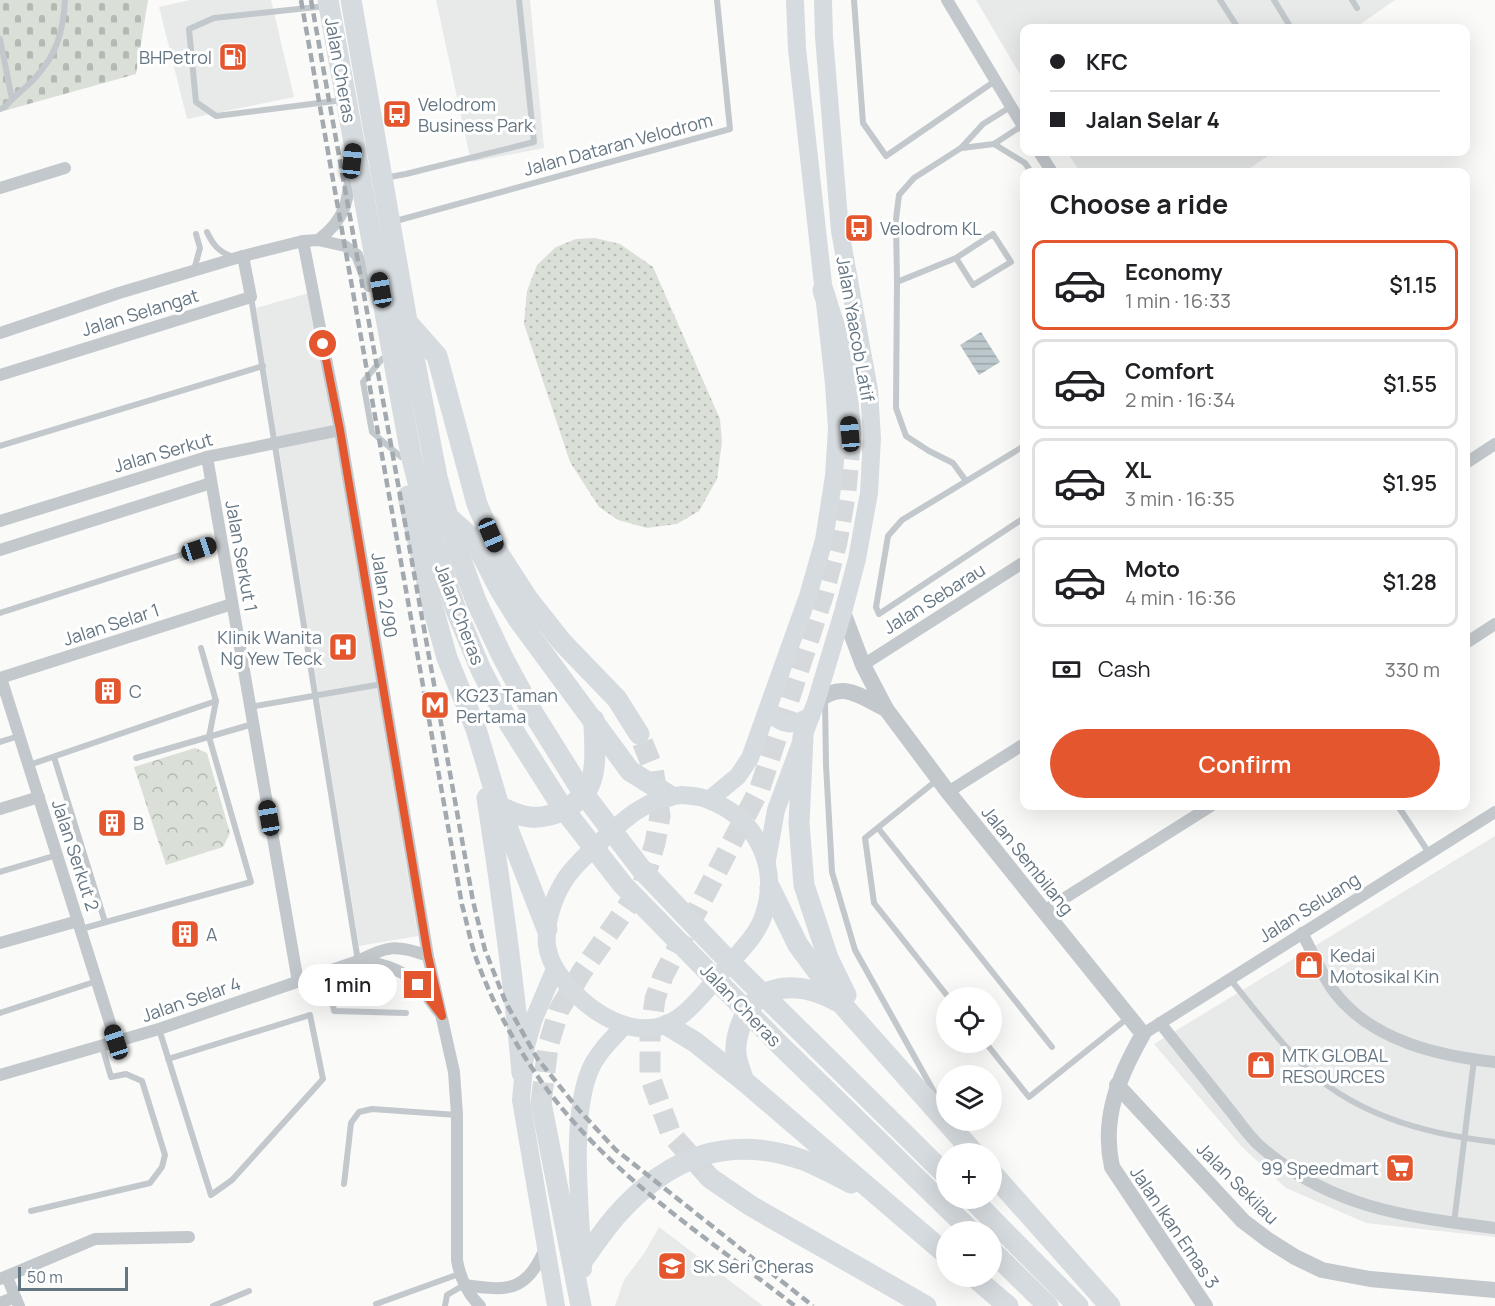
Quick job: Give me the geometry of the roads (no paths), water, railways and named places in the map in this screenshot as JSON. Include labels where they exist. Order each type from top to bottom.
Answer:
[{"type":"highway","name":"Jalan Cheras","points":[[351,0],[426,427],[456,546],[476,601],[502,656],[530,708],[583,794],[642,870],[718,950],[936,1165]]},
{"type":"highway","name":"Jalan Cheras","points":[[329,3],[411,455],[434,545],[456,610],[481,670],[510,725],[562,807],[623,885],[780,1045],[961,1221]]},
{"type":"highway","points":[[373,247],[369,286],[431,601],[447,658],[476,729],[499,806],[547,929]]},
{"type":"highway","points":[[823,290],[844,357],[850,434]]},
{"type":"highway","points":[[406,321],[437,356],[477,504],[497,551],[528,599],[562,642],[617,699],[639,734]]},
{"type":"highway","points":[[449,518],[474,540],[518,619],[630,771],[670,795]]},
{"type":"highway","points":[[499,806],[515,814],[541,817],[570,806],[580,797],[589,785],[593,768],[594,720]]},
{"type":"highway","points":[[476,729],[500,879],[516,1004],[522,1073]]},
{"type":"highway","points":[[803,737],[799,823],[804,885],[828,958],[864,1030]]},
{"type":"highway","points":[[770,888],[798,945],[840,1002],[936,1106]]},
{"type":"highway","points":[[744,1081],[736,1054],[737,1042],[744,1019],[759,999],[781,988],[795,987],[821,992],[840,1002]]},
{"type":"highway","points":[[667,1024],[695,1042],[744,1081],[936,1245]]},
{"type":"highway","points":[[542,1103],[582,1306]]},
{"type":"highway","points":[[583,1260],[616,1216],[636,1195],[670,1168],[704,1153],[724,1149],[771,1152],[805,1161],[881,1198]]},
{"type":"highway","points":[[710,1178],[751,1206],[926,1306]]},
{"type":"highway","points":[[1002,1184],[1110,1306]]},
{"type":"highway","points":[[982,1209],[1078,1306]]},
{"type":"highway","points":[[1002,1261],[1048,1306]]},
{"type":"highway","points":[[986,1287],[1008,1306]]},
{"type":"main road","name":"Jalan Yaacob Latif","points":[[709,800],[738,776],[744,768],[768,712],[821,551],[834,476],[837,428],[834,384],[797,49],[795,0]]},
{"type":"main road","name":"Jalan Yaacob Latif","points":[[767,860],[776,810],[819,698],[843,612],[857,559],[869,493],[872,438],[869,390],[840,231],[823,0]]},
{"type":"main road","points":[[768,712],[780,721],[796,724],[819,698]]},
{"type":"main road","points":[[670,795],[709,800],[743,823],[757,839],[767,860],[770,888],[764,914],[755,934],[696,1003],[667,1024],[653,1028],[624,1026],[603,1016],[588,1004],[571,989],[555,969],[547,947],[547,929],[556,897],[565,880],[581,860],[622,821],[645,805],[670,795]]},
{"type":"main road","points":[[555,969],[533,1020],[522,1073],[520,1100],[556,1306]]},
{"type":"main road","points":[[582,1306],[583,1260],[578,1139],[584,1087],[591,1067],[624,1026]]},
{"type":"street","points":[[952,2],[1020,119]]},
{"type":"street","points":[[318,240],[337,223],[348,196],[354,143]]},
{"type":"street","points":[[0,188],[64,168]]},
{"type":"street","name":"Jalan Selangat","points":[[0,333],[239,257],[303,241],[318,240],[345,246],[357,255],[369,286]]},
{"type":"street","name":"Jalan 2/90","points":[[303,241],[340,430],[428,956],[454,1072],[457,1115],[456,1244],[461,1280]]},
{"type":"street","points":[[239,257],[250,297]]},
{"type":"street","name":"Jalan Selangat","points":[[0,375],[250,297]]},
{"type":"street","name":"Jalan Serkut","points":[[0,521],[207,457],[340,430]]},
{"type":"street","points":[[1470,460],[1495,444]]},
{"type":"street","name":"Jalan Serkut 1","points":[[207,457],[298,982]]},
{"type":"street","points":[[0,550],[211,483]]},
{"type":"street","name":"Jalan Sebarau","points":[[863,665],[1020,565]]},
{"type":"street","name":"Jalan Selar 1","points":[[0,678],[232,604]]},
{"type":"street","name":"Jalan Sembilang","points":[[843,612],[863,665],[885,709],[943,786],[1143,1034]]},
{"type":"street","points":[[1470,640],[1495,624]]},
{"type":"street","name":"Jalan Serkut 2","points":[[0,678],[116,1042]]},
{"type":"street","name":"Jalan Sembilang","points":[[819,698],[836,690],[846,690],[885,709]]},
{"type":"street","points":[[943,786],[1020,746]]},
{"type":"street","points":[[0,809],[39,797]]},
{"type":"street","points":[[1044,912],[1205,810]]},
{"type":"street","name":"Jalan Seluang","points":[[1143,1034],[1495,812]]},
{"type":"street","points":[[0,943],[79,925]]},
{"type":"street","points":[[1302,933],[1336,993],[1354,1012],[1373,1026],[1394,1037],[1429,1050],[1495,1062]]},
{"type":"street","name":"Jalan Selar 4","points":[[0,1076],[159,1029],[358,961],[382,948],[410,950],[428,956]]},
{"type":"street","name":"Jalan Selar 4","points":[[358,961],[379,963],[399,971],[418,985],[442,1016]]},
{"type":"street","points":[[1160,1023],[1259,1146],[1290,1170],[1367,1207],[1413,1217],[1495,1228]]},
{"type":"street","name":"Jalan Ikan Emas 3","points":[[1143,1034],[1122,1072],[1110,1110],[1108,1149],[1112,1167],[1205,1306]]},
{"type":"street","name":"Jalan Sekilau","points":[[1117,1085],[1243,1221],[1295,1257],[1323,1270],[1370,1279],[1495,1290]]},
{"type":"street","points":[[0,1303],[17,1301],[3,1278],[95,1239],[189,1237]]},
{"type":"street","points":[[461,1280],[502,1289],[514,1286],[532,1274],[546,1248]]},
{"type":"street","points":[[461,1280],[480,1306]]},
{"type":"lane","points":[[0,109],[5,107],[35,78],[53,55],[63,27],[65,0]]},
{"type":"lane","points":[[381,178],[406,174],[534,142],[519,0]]},
{"type":"lane","name":"Jalan Dataran Velodrom","points":[[389,222],[730,129],[717,0]]},
{"type":"lane","points":[[854,0],[863,123],[886,156],[996,80]]},
{"type":"lane","points":[[1220,0],[1235,24]]},
{"type":"lane","points":[[1274,0],[1289,24]]},
{"type":"lane","points":[[1352,0],[1357,8]]},
{"type":"lane","points":[[329,3],[214,18],[189,29],[196,102],[216,116],[346,99]]},
{"type":"lane","points":[[0,39],[12,99]]},
{"type":"lane","points":[[966,481],[953,463],[906,436],[896,408],[896,219],[899,195],[914,178],[961,148],[983,124],[1012,106]]},
{"type":"lane","points":[[961,148],[994,144],[1020,128]]},
{"type":"lane","points":[[994,144],[1025,163],[1028,168]]},
{"type":"lane","points":[[207,231],[212,243],[222,253],[239,257]]},
{"type":"lane","points":[[194,271],[200,248],[196,234]]},
{"type":"lane","points":[[897,282],[956,258],[993,234],[1011,262],[974,285],[956,258]]},
{"type":"lane","points":[[250,297],[358,961]]},
{"type":"lane","points":[[0,446],[263,366]]},
{"type":"lane","points":[[1020,448],[902,519],[888,536],[876,607],[879,614],[1020,521]]},
{"type":"lane","points":[[0,613],[221,542]]},
{"type":"lane","points":[[79,925],[105,922],[251,882],[209,737],[216,701],[201,648]]},
{"type":"lane","points":[[250,707],[382,684]]},
{"type":"lane","points":[[819,698],[826,765],[832,872],[855,950],[936,1095]]},
{"type":"lane","points":[[29,766],[216,701]]},
{"type":"lane","points":[[136,758],[253,724]]},
{"type":"lane","points":[[0,742],[19,736]]},
{"type":"lane","points":[[54,757],[105,922]]},
{"type":"lane","points":[[940,987],[874,903],[866,838],[943,786]]},
{"type":"lane","points":[[1401,810],[1429,853]]},
{"type":"lane","points":[[878,828],[1052,1047]]},
{"type":"lane","points":[[0,872],[57,855]]},
{"type":"lane","points":[[327,972],[334,1011],[406,1013]]},
{"type":"lane","points":[[1229,979],[1299,1062],[1333,1089],[1371,1112],[1411,1127],[1495,1142]]},
{"type":"lane","points":[[0,1013],[97,981]]},
{"type":"lane","points":[[159,1029],[168,1059],[211,1195],[232,1180],[322,1079],[310,1015],[168,1059]]},
{"type":"lane","points":[[994,1053],[1029,1097],[1129,1016]]},
{"type":"lane","points":[[31,1211],[150,1184],[162,1167],[165,1155],[142,1081],[126,1074],[111,1077],[102,1046]]},
{"type":"lane","points":[[1454,1223],[1474,1060]]},
{"type":"lane","points":[[344,1184],[351,1123],[359,1112],[372,1109],[457,1115]]},
{"type":"lane","points":[[376,1304],[461,1280]]},
{"type":"lane","points":[[445,1306],[447,1295],[461,1280]]},
{"type":"lane","points":[[213,1306],[249,1292]]},
{"type":"tunnel","points":[[710,1178],[671,1134],[650,1077],[650,1037],[655,999],[663,976],[760,788],[823,596],[837,542],[846,491],[851,434]]},
{"type":"tunnel","points":[[541,1103],[548,1046],[559,1010],[581,973],[643,884],[655,843],[660,816],[653,768],[639,734]]},
{"type":"railway","points":[[301,0],[462,905],[484,980],[504,1022],[528,1063],[556,1101],[596,1146],[650,1195],[795,1306]]},
{"type":"railway","points":[[311,0],[473,901],[485,950],[506,1003],[537,1058],[578,1109],[616,1150],[813,1306]]},
{"type":"place","name":"BHPetrol","points":[[233,57]]},
{"type":"place","name":"Velodrom Business Park","points":[[397,114]]},
{"type":"place","name":"Velodrom KL","points":[[859,228]]},
{"type":"place","name":"Klinik Wanita Ng Yew Teck","points":[[343,647]]},
{"type":"place","name":"C","points":[[108,691]]},
{"type":"place","name":"KG23 Taman Pertama","points":[[435,705]]},
{"type":"place","name":"B","points":[[112,823]]},
{"type":"place","name":"A","points":[[185,934]]},
{"type":"place","name":"Kedai Motosikal Kin","points":[[1309,965]]},
{"type":"place","name":"MTK GLOBAL RESOURCES","points":[[1261,1065]]},
{"type":"place","name":"99 Speedmart","points":[[1400,1168]]},
{"type":"place","name":"SK Seri Cheras","points":[[672,1266]]}]
